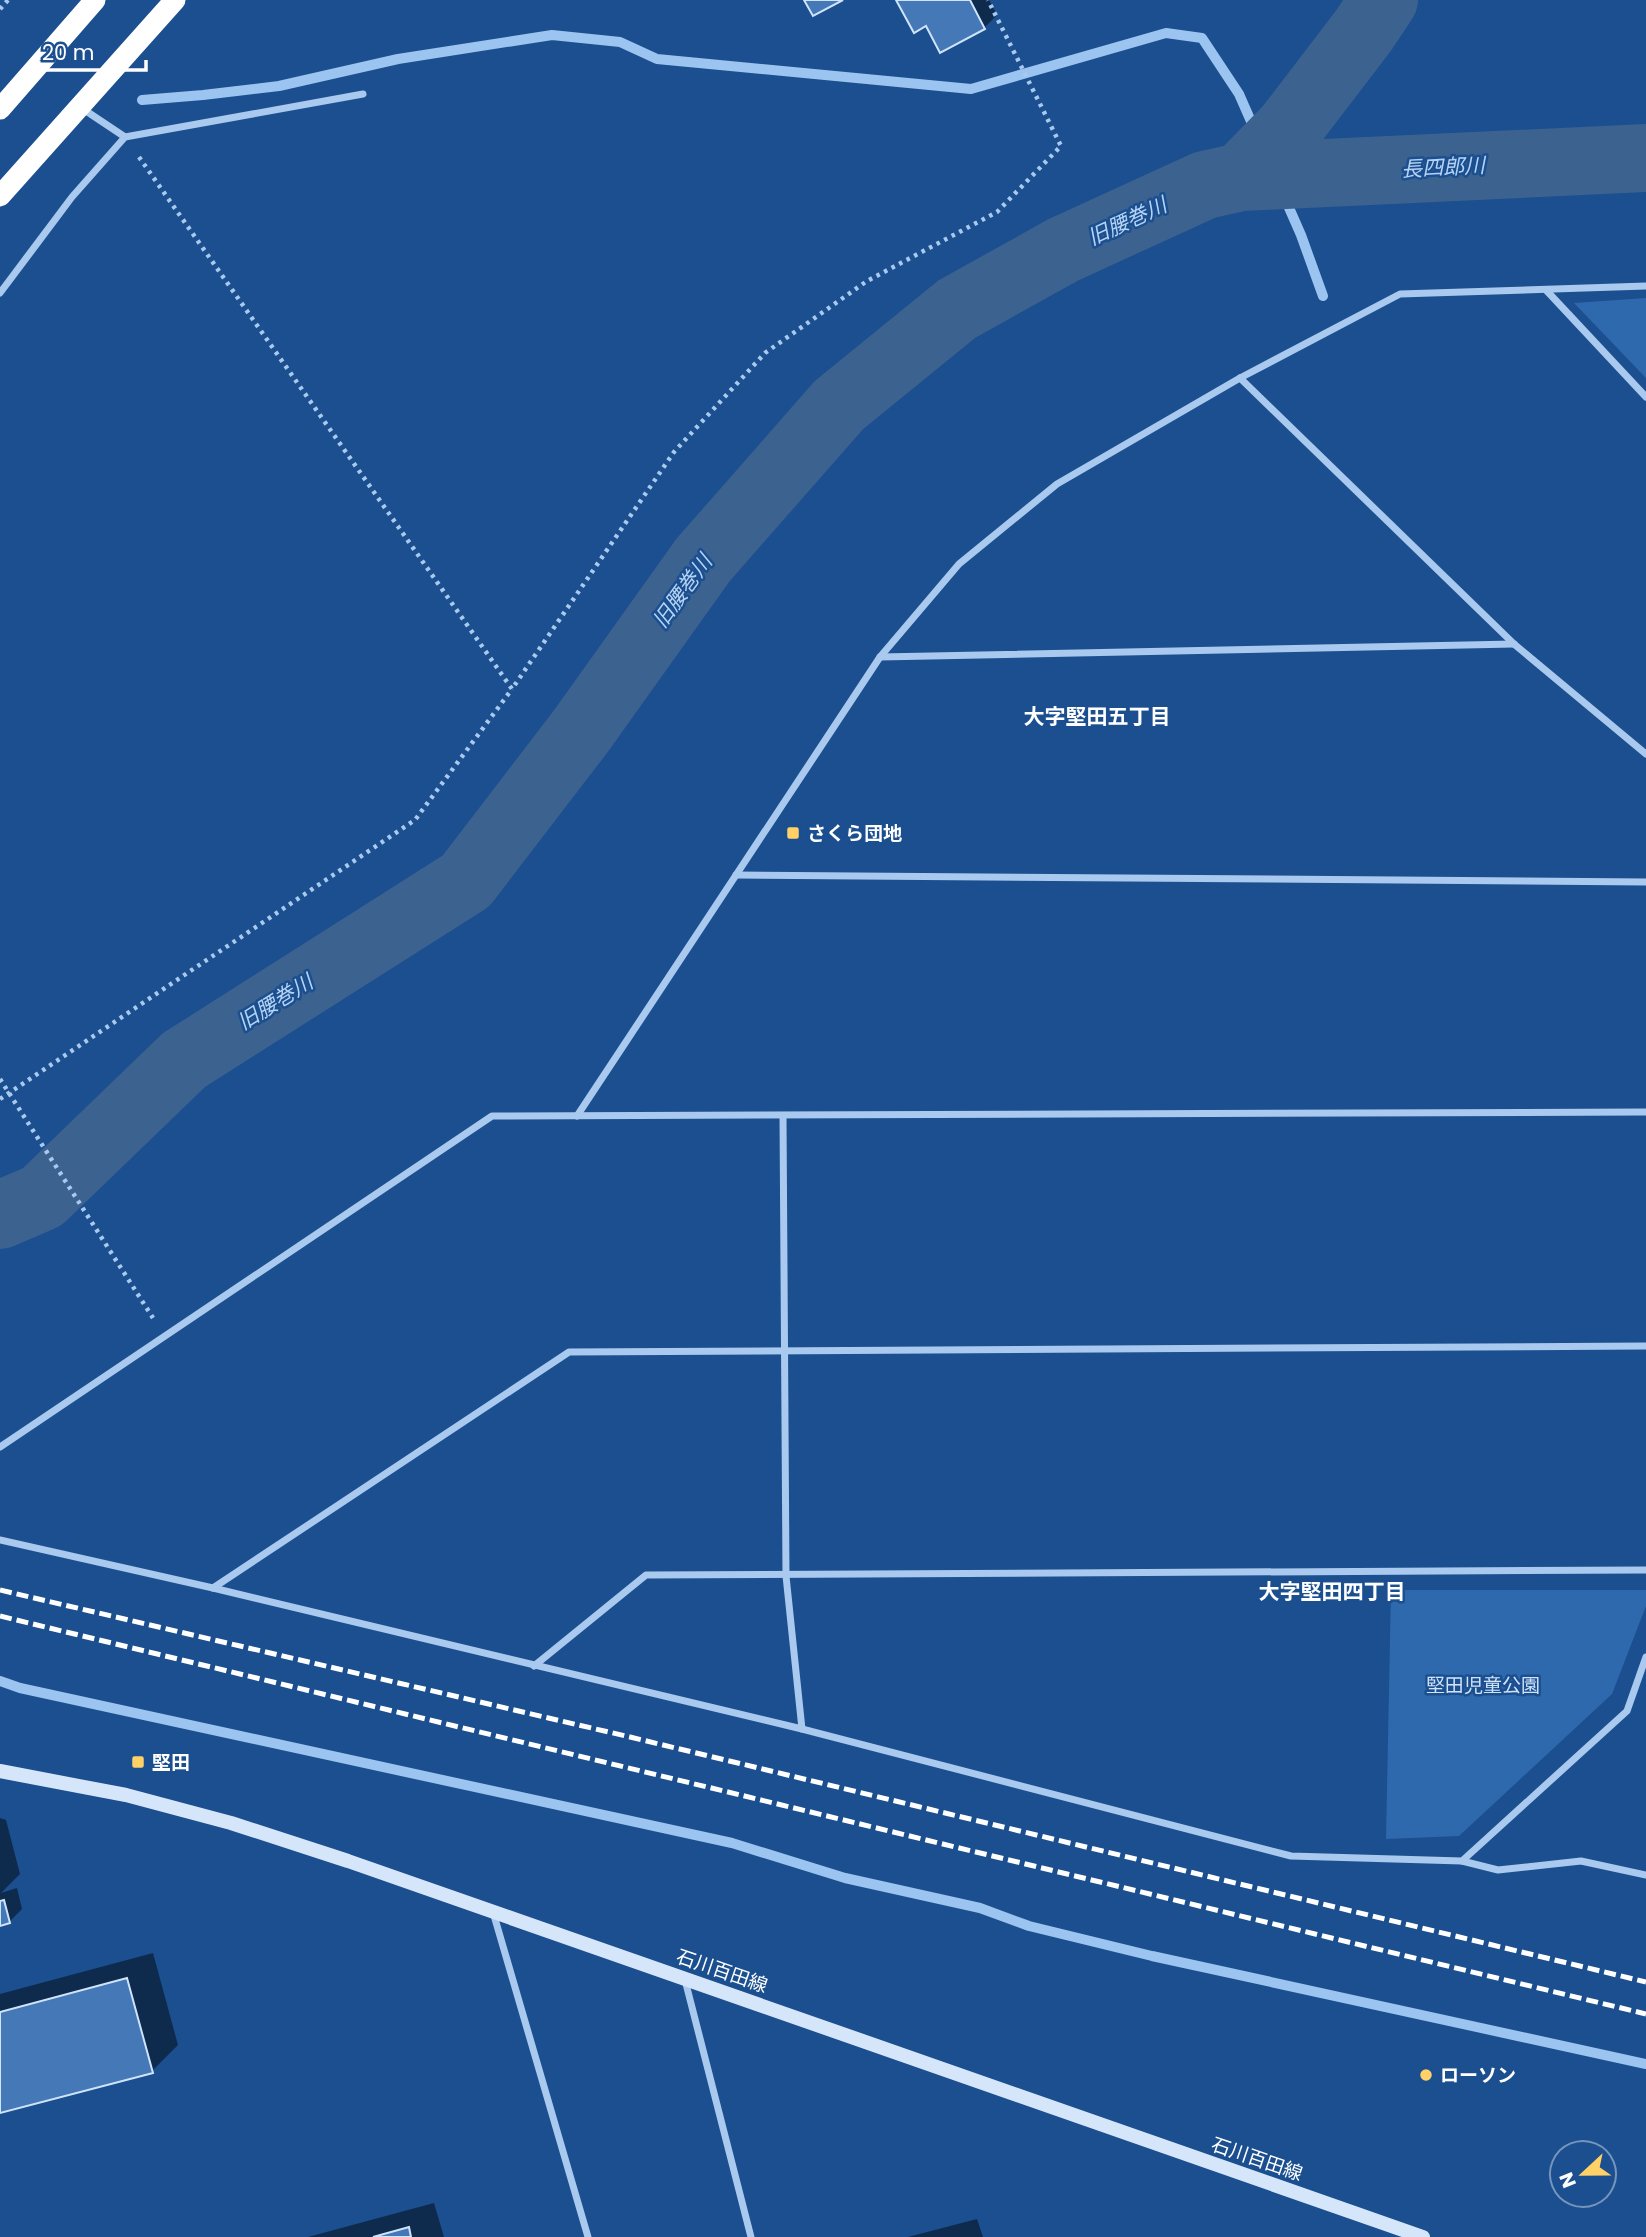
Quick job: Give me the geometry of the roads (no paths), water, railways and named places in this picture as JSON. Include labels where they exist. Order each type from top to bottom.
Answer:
[{"type":"highway","points":[[0,109],[95,0]]},
{"type":"highway","points":[[0,196],[175,0]]},
{"type":"main road","name":"石川百田線","points":[[0,1772],[126,1795],[230,1823],[1423,2237]]},
{"type":"street","points":[[0,293],[72,197],[125,137],[363,94]]},
{"type":"street","points":[[79,107],[125,137]]},
{"type":"street","points":[[577,1116],[880,657],[959,564],[1057,484],[1240,378],[1400,294],[1646,286]]},
{"type":"street","points":[[1546,290],[1646,397]]},
{"type":"street","points":[[1240,378],[1514,644],[1646,754]]},
{"type":"street","points":[[880,657],[1514,644]]},
{"type":"street","points":[[736,875],[1646,882]]},
{"type":"street","points":[[0,1447],[492,1116],[1646,1112]]},
{"type":"street","points":[[783,1116],[786,1576],[802,1729]]},
{"type":"street","points":[[213,1588],[569,1352],[1646,1346]]},
{"type":"street","points":[[0,1540],[213,1588],[802,1729],[1292,1856],[1462,1861],[1498,1870],[1581,1861],[1646,1875]]},
{"type":"street","points":[[534,1666],[646,1575],[1646,1570]]},
{"type":"street","points":[[1462,1861],[1627,1711],[1646,1657]]},
{"type":"street","points":[[492,1912],[588,2237]]},
{"type":"street","points":[[685,1979],[751,2237]]},
{"type":"waterway","name":"旧腰巻川","points":[[1241,177],[1289,128],[1384,0]]},
{"type":"waterway","points":[[142,100],[279,86],[398,59],[552,35],[620,42],[657,59],[971,89],[1166,33],[1202,38],[1239,94],[1301,235],[1323,296]]},
{"type":"waterway","name":"旧腰巻川","points":[[0,1215],[42,1197],[184,1060],[466,881],[581,731],[703,560],[839,405],[957,309],[1063,250],[1205,185],[1241,177],[1646,158]]},
{"type":"waterway","points":[[0,1681],[20,1688],[732,1843],[845,1878],[980,1908],[1029,1926],[1152,1956],[1646,2064]]},
{"type":"railway","points":[[0,1590],[630,1737],[1646,1982]]},
{"type":"railway","points":[[0,1616],[1646,2014]]},
{"type":"place","name":"さくら団地","points":[[793,833]]},
{"type":"place","name":"堅田","points":[[138,1762]]},
{"type":"place","name":"ローソン","points":[[1426,2075]]},
{"type":"district","name":"大字堅田五丁目","points":[[1097,716]]},
{"type":"district","name":"大字堅田四丁目","points":[[1332,1591]]},
{"type":"water label","name":"長四郎川","points":[[1443,167]]},
{"type":"park label","name":"堅田児童公園","points":[[1483,1685]]}]
